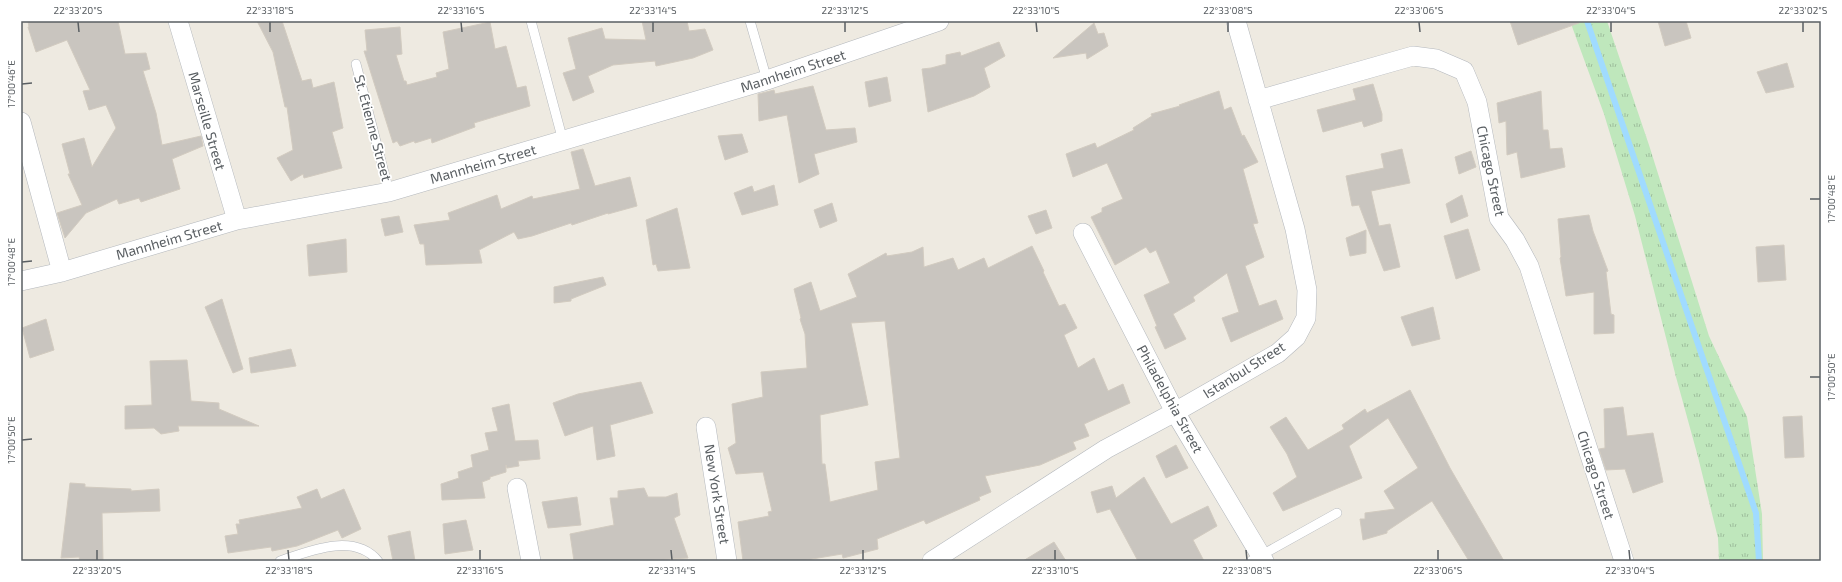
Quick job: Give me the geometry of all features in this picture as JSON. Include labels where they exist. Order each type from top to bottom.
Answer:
[{"type":"street","name":"Marseille Street","points":[[178,21],[237,220]]},
{"type":"street","name":"Mannheim Street","points":[[21,281],[62,272],[237,220],[389,192],[767,80],[939,21]]},
{"type":"street","name":"Istanbul Street","points":[[932,561],[1106,449],[1175,412],[1278,352],[1296,337],[1306,318],[1307,290],[1299,248],[1236,21]]},
{"type":"street","name":"Chicago Street","points":[[1258,100],[1413,56],[1436,59],[1464,71],[1477,102],[1499,218],[1515,240],[1528,266],[1624,561]]},
{"type":"street","points":[[21,122],[62,272]]},
{"type":"street","name":"Philadelphia Street","points":[[1084,233],[1175,412],[1258,559]]},
{"type":"street","name":"New York Street","points":[[706,427],[727,561]]},
{"type":"street","points":[[518,488],[531,561]]},
{"type":"lane","points":[[531,21],[563,141]]},
{"type":"lane","points":[[750,21],[767,80]]},
{"type":"lane","name":"St. Etienne Street","points":[[356,64],[389,192]]},
{"type":"lane","points":[[1258,559],[1337,513]]},
{"type":"lane","points":[[280,561],[320,548],[346,545],[362,548],[373,555],[378,561]]},
{"type":"green space","points":[[1570,21],[1607,21],[1649,145],[1709,336],[1747,417],[1762,514],[1763,561],[1719,561],[1718,538],[1635,216],[1604,114]]},
{"type":"building","points":[[28,21],[118,21],[125,54],[146,53],[150,69],[143,71],[156,113],[162,145],[201,136],[203,146],[172,159],[180,189],[141,202],[139,198],[119,204],[117,199],[86,213],[65,238],[57,213],[82,205],[68,174],[70,174],[62,144],[84,138],[92,167],[116,128],[106,105],[89,110],[83,91],[90,90],[67,40],[36,52],[28,27]]},
{"type":"building","points":[[257,21],[282,21],[302,81],[311,79],[313,88],[334,82],[343,128],[332,132],[342,168],[304,178],[303,174],[291,181],[277,158],[293,150],[287,107],[285,107],[273,52]]},
{"type":"building","points":[[642,21],[687,21],[689,31],[705,29],[713,50],[693,58],[656,66],[655,61],[613,65],[588,76],[594,92],[573,101],[563,73],[576,69],[568,38],[602,28],[605,39],[646,40]]},
{"type":"building","points":[[1510,21],[1579,21],[1579,23],[1518,45]]},
{"type":"building","points":[[1658,21],[1686,21],[1691,38],[1665,46]]},
{"type":"building","points":[[490,22],[495,49],[506,46],[517,88],[526,86],[530,106],[474,123],[475,127],[432,143],[431,138],[415,143],[414,141],[400,146],[397,141],[393,143],[364,51],[367,51],[365,30],[400,27],[402,54],[396,55],[404,81],[406,81],[407,85],[437,77],[436,73],[449,69],[443,32]]},
{"type":"building","points":[[1094,23],[1098,34],[1104,33],[1108,46],[1087,59],[1086,53],[1053,58]]},
{"type":"building","points":[[999,42],[1005,56],[984,68],[990,87],[974,96],[928,112],[922,69],[946,64],[946,55],[960,52],[961,56]]},
{"type":"building","points":[[1787,63],[1794,87],[1766,93],[1757,72]]},
{"type":"building","points":[[887,77],[891,101],[869,107],[865,82]]},
{"type":"building","points":[[1373,84],[1382,114],[1382,121],[1364,127],[1362,121],[1323,132],[1317,110],[1356,100],[1353,89]]},
{"type":"building","points":[[813,86],[826,130],[855,128],[857,142],[814,154],[819,174],[799,183],[787,115],[759,121],[758,94],[774,90],[775,94]]},
{"type":"building","points":[[1219,91],[1224,110],[1231,107],[1242,136],[1244,135],[1258,162],[1243,169],[1258,223],[1253,224],[1264,257],[1245,266],[1259,306],[1276,300],[1283,319],[1231,342],[1222,318],[1239,312],[1227,273],[1193,297],[1195,301],[1173,314],[1186,339],[1165,349],[1155,327],[1157,326],[1144,295],[1170,283],[1156,250],[1150,253],[1146,247],[1115,265],[1091,217],[1102,212],[1102,208],[1123,199],[1107,163],[1073,177],[1066,154],[1095,143],[1097,148],[1134,130],[1133,128],[1152,116],[1151,114],[1180,106],[1179,105]]},
{"type":"building","points":[[1541,91],[1543,130],[1548,130],[1550,149],[1562,148],[1565,167],[1521,178],[1517,152],[1507,155],[1506,121],[1499,123],[1497,103]]},
{"type":"building","points":[[742,134],[748,152],[725,160],[718,136]]},
{"type":"building","points":[[583,149],[595,186],[630,177],[637,206],[608,213],[572,225],[571,223],[518,239],[514,232],[479,250],[482,263],[426,265],[424,244],[420,244],[414,225],[450,220],[448,213],[497,195],[501,209],[532,196],[533,199],[580,189],[571,152]]},
{"type":"building","points":[[1402,149],[1410,183],[1371,191],[1379,226],[1390,224],[1400,267],[1384,271],[1359,205],[1352,206],[1346,176],[1384,168],[1381,154]]},
{"type":"building","points":[[1471,151],[1476,167],[1459,174],[1455,157]]},
{"type":"building","points":[[774,185],[778,205],[742,215],[734,193],[752,186],[754,192]]},
{"type":"building","points":[[1462,195],[1468,216],[1451,223],[1446,204]]},
{"type":"building","points":[[832,203],[837,221],[820,228],[814,210]]},
{"type":"building","points":[[677,208],[690,268],[658,271],[656,264],[653,265],[646,220]]},
{"type":"building","points":[[1046,210],[1052,228],[1036,234],[1028,216]]},
{"type":"building","points":[[1589,215],[1593,231],[1608,271],[1606,272],[1611,314],[1614,315],[1614,333],[1594,334],[1594,292],[1566,296],[1560,258],[1558,219]]},
{"type":"building","points":[[399,216],[403,232],[385,236],[381,219]]},
{"type":"building","points":[[1468,229],[1480,270],[1456,279],[1444,236]]},
{"type":"building","points":[[1366,230],[1366,253],[1350,256],[1346,238]]},
{"type":"building","points":[[346,239],[347,272],[309,276],[307,245]]},
{"type":"building","points":[[1784,245],[1786,280],[1758,282],[1756,247]]},
{"type":"building","points":[[1032,246],[1059,306],[1065,304],[1077,328],[1064,335],[1078,368],[1094,358],[1108,391],[1123,384],[1130,403],[1084,424],[1089,436],[1073,442],[1076,449],[1040,465],[985,476],[991,492],[979,497],[980,500],[926,524],[924,520],[877,539],[878,549],[843,558],[842,554],[800,561],[743,561],[738,522],[769,516],[768,512],[772,511],[763,472],[736,474],[728,448],[736,443],[732,404],[763,397],[761,372],[807,368],[805,334],[800,319],[794,289],[811,282],[820,311],[857,297],[848,274],[886,253],[887,256],[912,252],[923,247],[924,267],[953,258],[958,270],[984,258],[988,268]],"holes":[[[885,321],[900,458],[875,462],[878,490],[830,502],[825,464],[822,464],[820,415],[868,405],[851,323]]]},
{"type":"building","points":[[603,277],[606,285],[571,299],[571,301],[554,303],[554,287]]},
{"type":"building","points":[[222,299],[243,369],[233,373],[205,307]]},
{"type":"building","points":[[1433,307],[1440,339],[1412,346],[1401,317]]},
{"type":"building","points":[[46,319],[54,350],[30,358],[22,328]]},
{"type":"building","points":[[291,349],[296,366],[251,373],[249,358]]},
{"type":"building","points":[[187,360],[191,401],[219,403],[219,409],[259,426],[178,426],[179,431],[161,434],[154,428],[125,429],[125,406],[152,405],[150,361]]},
{"type":"building","points":[[641,382],[653,413],[610,425],[615,456],[597,460],[593,426],[565,436],[553,403],[578,394]]},
{"type":"building","points":[[1410,390],[1450,468],[1504,561],[1469,561],[1432,501],[1387,531],[1387,533],[1363,540],[1360,519],[1365,519],[1365,513],[1395,509],[1384,491],[1418,468],[1388,418],[1349,446],[1362,478],[1283,511],[1273,493],[1297,477],[1287,454],[1270,427],[1286,417],[1308,450],[1344,429],[1342,425],[1365,409],[1367,413]]},
{"type":"building","points":[[509,404],[515,441],[538,440],[540,459],[518,461],[519,466],[507,468],[506,465],[506,472],[490,477],[490,479],[482,482],[485,498],[442,500],[441,484],[459,478],[458,472],[473,467],[471,455],[489,450],[485,433],[498,431],[492,408]]},
{"type":"building","points":[[1623,407],[1627,436],[1653,433],[1663,482],[1633,493],[1625,469],[1606,470],[1599,449],[1605,448],[1604,409]]},
{"type":"building","points":[[1802,416],[1804,457],[1785,458],[1783,417]]},
{"type":"building","points":[[1176,445],[1188,468],[1166,478],[1156,456]]},
{"type":"building","points":[[1144,477],[1171,524],[1208,506],[1217,526],[1193,540],[1204,561],[1138,561],[1110,509],[1097,513],[1091,492],[1112,486],[1116,498]]},
{"type":"building","points":[[70,483],[85,484],[85,487],[131,489],[131,491],[159,489],[160,511],[102,513],[103,561],[80,561],[79,557],[61,558]]},
{"type":"building","points":[[644,488],[648,497],[666,497],[677,493],[680,515],[674,518],[688,558],[636,561],[574,561],[570,534],[614,525],[610,498],[618,498],[618,491]]},
{"type":"building","points":[[317,489],[321,499],[344,489],[361,529],[342,538],[338,530],[297,546],[272,551],[271,547],[228,553],[225,536],[238,534],[236,524],[240,524],[239,520],[302,508],[297,497]]},
{"type":"building","points":[[577,497],[581,525],[548,528],[542,502]]},
{"type":"building","points":[[466,520],[473,550],[445,554],[443,524]]},
{"type":"building","points":[[410,531],[415,561],[393,561],[388,536]]},
{"type":"building","points":[[1054,542],[1066,561],[1023,561]]},
{"type":"waterway","points":[[1587,21],[1756,513],[1759,561]]}]
